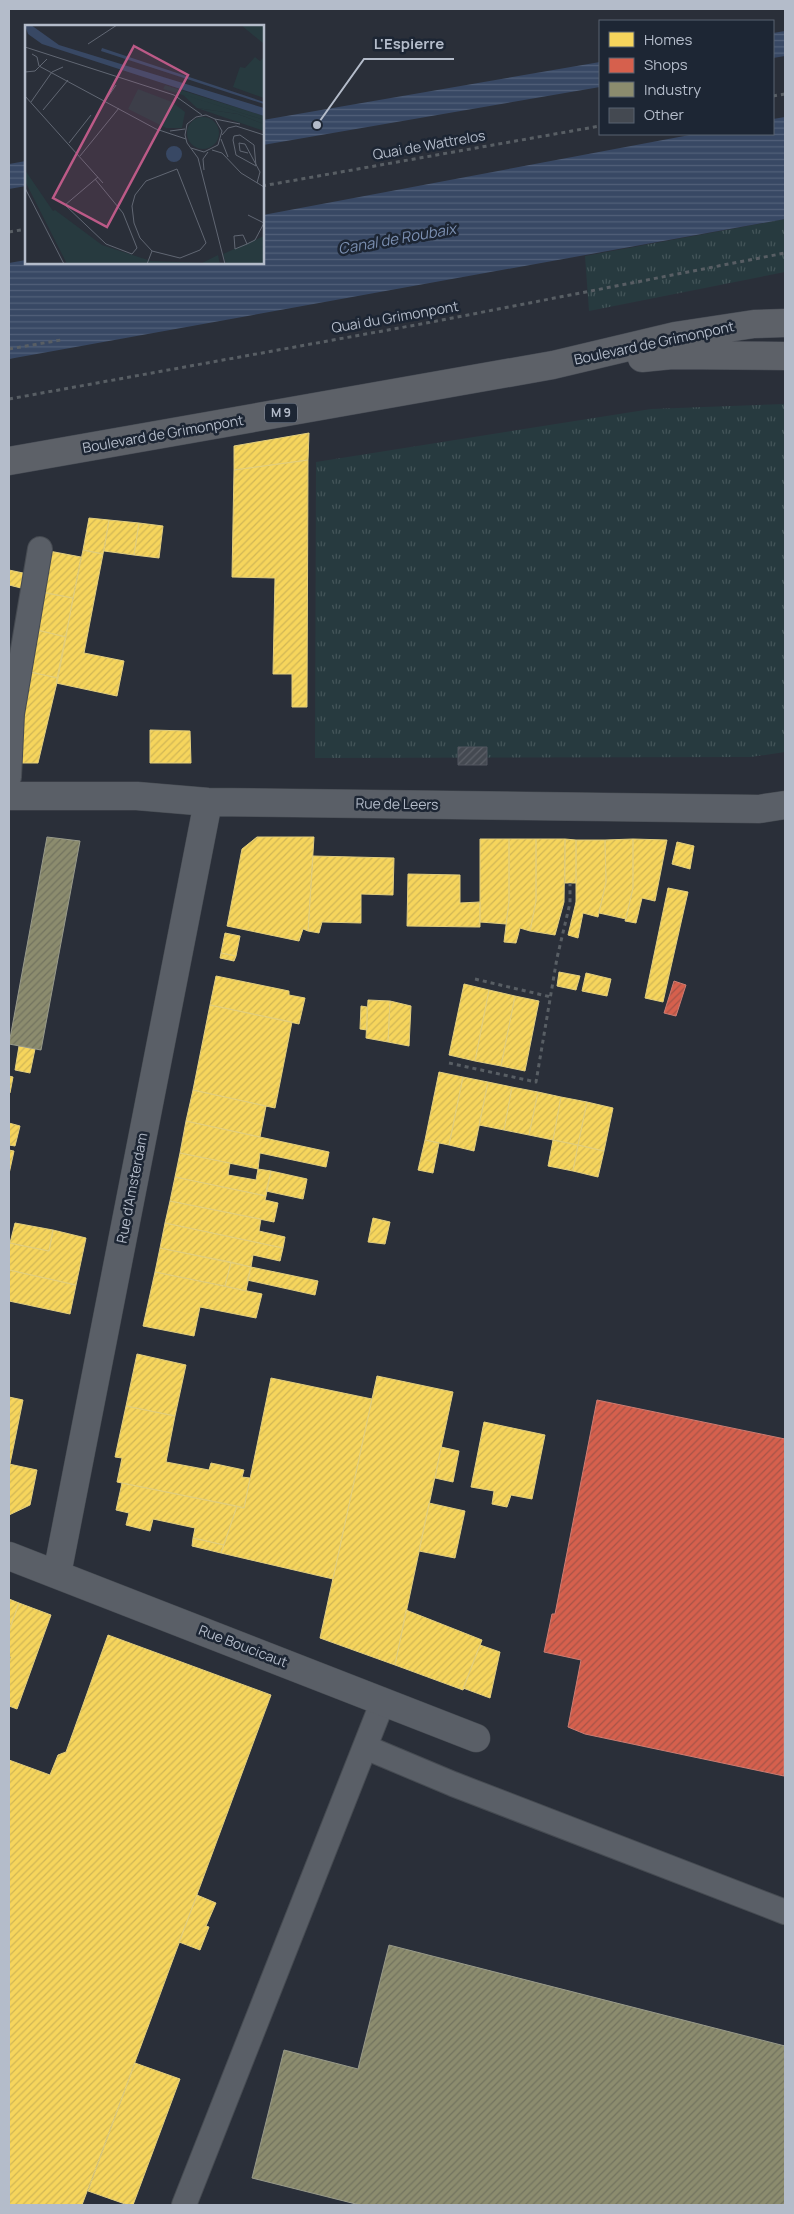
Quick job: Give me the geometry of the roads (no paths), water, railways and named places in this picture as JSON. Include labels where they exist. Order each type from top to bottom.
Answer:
[{"type":"main road","name":"Boulevard de Grimonpont","points":[[9,461],[553,365],[675,336],[746,325],[785,323]]},
{"type":"main road","name":"Boulevard de Grimonpont","points":[[553,365],[672,355],[785,356]]},
{"type":"street","name":"Rue de Leers","points":[[9,796],[137,796],[208,802],[759,809],[785,805]]},
{"type":"street","name":"Rue d'Amsterdam","points":[[57,1574],[208,802]]},
{"type":"street","name":"Rue Boucicaut","points":[[9,1556],[476,1738]]},
{"type":"lane","points":[[9,777],[12,714],[40,549]]},
{"type":"lane","points":[[184,2205],[383,1701]]},
{"type":"lane","points":[[365,1747],[453,1784],[785,1912]]},
{"type":"water","points":[[785,31],[785,56],[774,58],[774,33]]},
{"type":"water","points":[[599,62],[599,87],[264,145],[264,120]]},
{"type":"water","name":"Canal de Roubaix","points":[[785,117],[785,219],[9,359],[9,263],[25,260],[25,264],[264,264],[264,215],[690,135],[774,135],[774,119]]},
{"type":"water","points":[[25,161],[25,186],[9,189],[9,164]]},
{"type":"place","name":"L'Espierre","points":[[317,125]]}]
